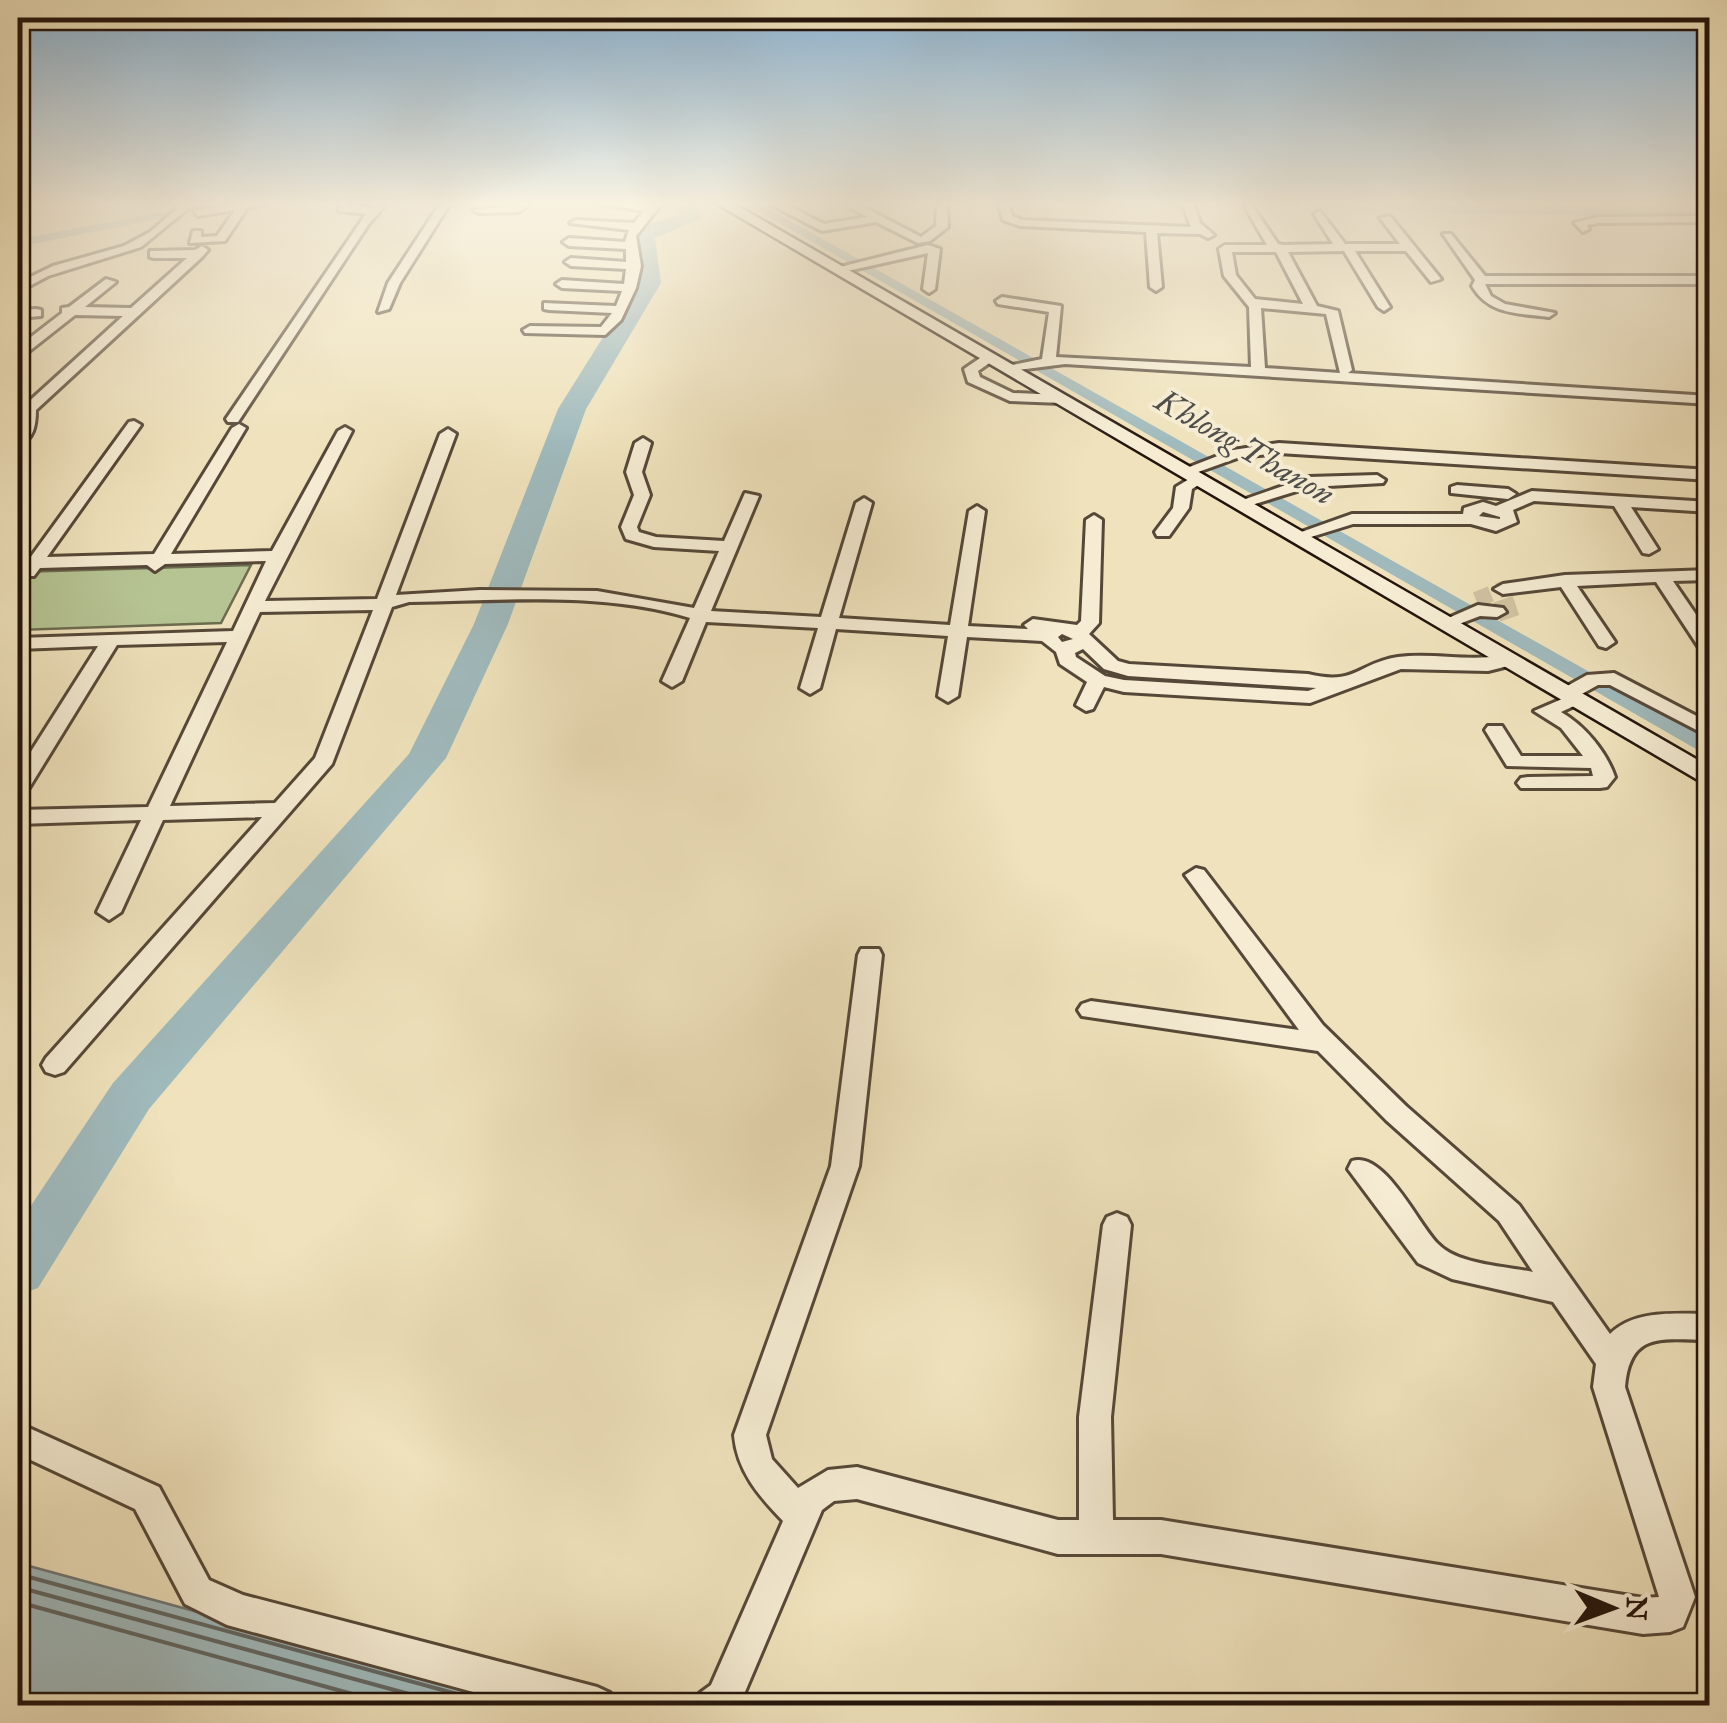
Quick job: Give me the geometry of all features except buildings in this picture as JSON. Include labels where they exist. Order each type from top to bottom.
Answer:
[{"type":"street","points":[[18,353],[67,311],[109,282]]},
{"type":"street","points":[[18,440],[28,428],[29,409],[167,282]]},
{"type":"street","points":[[155,566],[236,424],[329,282]]},
{"type":"street","points":[[383,309],[394,282]]},
{"type":"street","points":[[530,330],[605,331],[620,310],[631,282]]},
{"type":"street","points":[[867,282],[1308,537],[1710,779]]},
{"type":"street","points":[[928,282],[928,289]]},
{"type":"street","points":[[1156,282],[1156,287]]},
{"type":"street","points":[[1236,282],[1254,303],[1258,373]]},
{"type":"street","points":[[1297,282],[1311,307]]},
{"type":"street","points":[[1368,282],[1384,307]]},
{"type":"street","points":[[1480,282],[1478,286],[1492,303],[1549,313]]},
{"type":"street","points":[[562,284],[630,288]]},
{"type":"street","points":[[1002,301],[1056,310],[1046,360]]},
{"type":"street","points":[[1254,303],[1311,307],[1334,313],[1344,370]]},
{"type":"street","points":[[549,306],[620,310]]},
{"type":"street","points":[[67,311],[134,312]]},
{"type":"street","points":[[18,314],[36,313]]},
{"type":"street","points":[[1062,398],[1010,396],[973,379],[971,368],[1046,360],[1710,400]]},
{"type":"street","points":[[24,569],[134,426]]},
{"type":"street","points":[[109,912],[275,562],[345,431]]},
{"type":"street","points":[[55,1065],[276,810],[325,760],[392,598],[448,434]]},
{"type":"street","points":[[643,444],[634,472],[642,495],[629,526],[632,535],[654,542],[728,546]]},
{"type":"street","points":[[1162,532],[1181,508],[1184,487],[1194,472],[1220,458],[1254,450],[1303,448],[1710,475]]},
{"type":"street","points":[[1246,502],[1309,482],[1376,480]]},
{"type":"street","points":[[1457,490],[1710,508]]},
{"type":"street","points":[[672,681],[751,496]]},
{"type":"street","points":[[1308,537],[1380,519],[1472,519],[1469,515],[1475,508],[1500,510],[1532,496]]},
{"type":"street","points":[[810,688],[864,503]]},
{"type":"street","points":[[1620,504],[1649,549]]},
{"type":"street","points":[[948,696],[976,511]]},
{"type":"street","points":[[1067,637],[1090,622],[1094,520]]},
{"type":"street","points":[[24,569],[275,562]]},
{"type":"street","points":[[1661,576],[1708,645]]},
{"type":"street","points":[[1503,589],[1523,596],[1566,580],[1710,576]]},
{"type":"street","points":[[1566,580],[1606,642]]},
{"type":"street","points":[[257,601],[511,596],[958,625],[1067,637],[1111,665],[1128,670],[1308,680],[1337,687]]},
{"type":"street","points":[[1450,621],[1481,608]]},
{"type":"street","points":[[1067,637],[1068,660],[1098,680],[1124,686],[1310,697],[1398,663],[1488,665],[1509,660]]},
{"type":"street","points":[[18,643],[108,647]]},
{"type":"street","points":[[18,656],[108,647],[236,643]]},
{"type":"street","points":[[18,788],[108,647]]},
{"type":"street","points":[[1086,704],[1098,680]]},
{"type":"street","points":[[1528,782],[1600,782],[1604,777],[1599,762],[1568,724],[1544,710],[1594,680],[1627,683],[1710,731]]},
{"type":"street","points":[[1494,730],[1514,762],[1599,762]]},
{"type":"street","points":[[18,817],[276,810]]},
{"type":"street","points":[[1196,875],[1325,1043],[1509,1213],[1609,1358]]},
{"type":"street","points":[[802,1517],[766,1479],[750,1453],[750,1435],[845,1166],[870,955]]},
{"type":"street","points":[[1091,1010],[1325,1043]]},
{"type":"street","points":[[1362,1170],[1398,1209],[1428,1254],[1452,1267],[1562,1291]]},
{"type":"street","points":[[1096,1538],[1096,1417],[1117,1225]]},
{"type":"street","points":[[713,1706],[724,1698],[810,1500],[828,1486],[857,1483],[1058,1537],[1161,1537],[1643,1616],[1670,1614],[1677,1597],[1610,1387],[1609,1358],[1618,1341],[1649,1328],[1710,1327]]},
{"type":"street","points":[[18,1438],[147,1498],[197,1592],[240,1612],[597,1706]]},
{"type":"green space","points":[[251,565],[221,623],[18,630],[18,572]]},
{"type":"water","points":[[18,1563],[539,1705],[35,1705],[18,1695]]},
{"type":"waterway","points":[[18,1271],[131,1096],[426,758],[491,624],[572,409],[649,282]]},
{"type":"waterway","name":"Khlong Thanon","points":[[890,282],[1710,750]]},
{"type":"tunnel","points":[[1476,600],[1503,589]]},
{"type":"tunnel","points":[[1497,612],[1523,603]]}]
